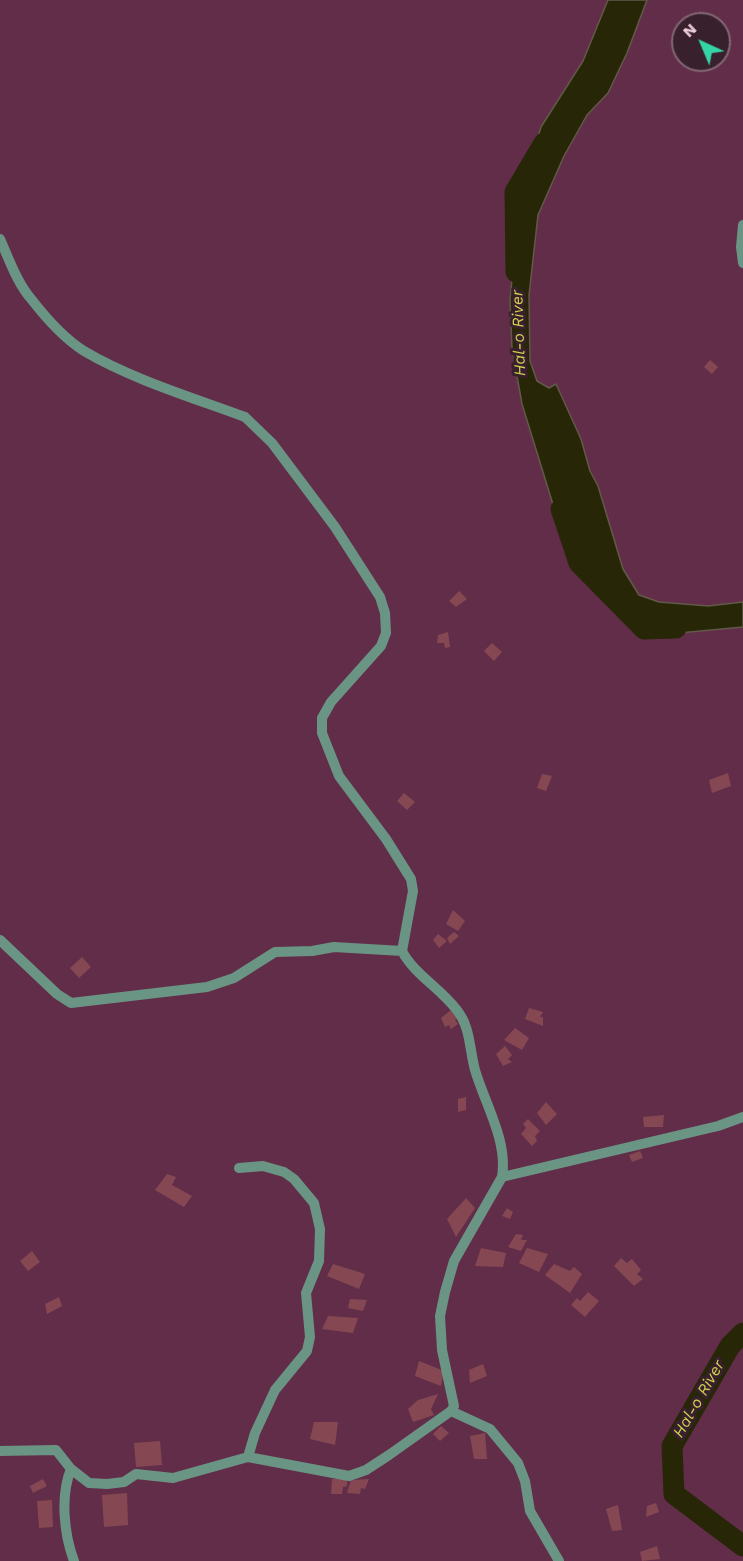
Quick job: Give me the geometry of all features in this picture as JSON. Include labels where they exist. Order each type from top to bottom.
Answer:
[{"type":"street","points":[[743,225],[741,247],[743,263]]},
{"type":"street","points":[[0,239],[31,300],[68,338],[84,350],[141,377],[245,417],[259,429],[335,527],[380,597],[385,613],[386,633],[381,646],[331,702],[322,718],[322,733],[339,776],[386,839],[411,879],[413,891],[402,951]]},
{"type":"street","points":[[0,940],[57,994],[71,1003],[207,987],[234,978],[275,952],[312,951],[334,947],[402,951],[418,971],[456,1009],[470,1035],[475,1069],[492,1117],[504,1162],[502,1177],[454,1261],[440,1316],[442,1350],[454,1406],[451,1411],[366,1470],[350,1476],[248,1457],[173,1478],[136,1474],[124,1482],[106,1484],[89,1482],[71,1469],[56,1450],[0,1451]]},
{"type":"street","points":[[502,1177],[718,1126],[743,1117]]},
{"type":"street","points":[[239,1168],[263,1166],[284,1172],[294,1179],[314,1203],[320,1229],[319,1261],[306,1293],[310,1337],[307,1351],[275,1390],[255,1434],[248,1457]]},
{"type":"street","points":[[451,1411],[490,1429],[518,1463],[525,1481],[530,1511],[559,1561]]},
{"type":"street","points":[[71,1469],[66,1480],[64,1495],[69,1546],[74,1561]]},
{"type":"water","points":[[608,0],[647,0],[627,53],[608,93],[587,115],[564,156],[538,215],[529,295],[530,361],[537,381],[549,388],[556,384],[581,439],[623,569],[639,595],[659,602],[708,606],[743,602],[743,627],[668,634],[634,624],[618,613],[555,511],[522,404],[512,348],[510,300],[520,200],[541,127],[583,61]]},
{"type":"building","points":[[710,360],[718,367],[712,374],[704,367]]},
{"type":"building","points":[[459,591],[467,599],[456,607],[449,601]]},
{"type":"building","points":[[448,632],[450,647],[445,648],[444,643],[437,643],[438,635]]},
{"type":"building","points":[[492,643],[502,652],[494,661],[484,651]]},
{"type":"building","points":[[728,773],[731,786],[712,793],[709,780]]},
{"type":"building","points":[[542,774],[552,776],[546,791],[537,788]]},
{"type":"building","points":[[404,793],[415,802],[407,810],[397,801]]},
{"type":"building","points":[[453,910],[465,921],[458,931],[446,924]]},
{"type":"building","points":[[454,932],[459,936],[450,944],[447,938]]},
{"type":"building","points":[[438,934],[447,941],[439,948],[433,940]]},
{"type":"building","points":[[82,957],[91,967],[79,978],[70,968]]},
{"type":"building","points":[[529,1008],[543,1012],[540,1017],[543,1017],[543,1026],[525,1019]]},
{"type":"building","points":[[451,1010],[458,1024],[451,1029],[449,1025],[445,1027],[441,1018]]},
{"type":"building","points":[[515,1028],[529,1038],[522,1050],[504,1040]]},
{"type":"building","points":[[505,1046],[512,1055],[508,1059],[512,1062],[503,1066],[496,1054]]},
{"type":"building","points":[[466,1097],[466,1110],[458,1112],[458,1099]]},
{"type":"building","points":[[546,1102],[557,1114],[546,1125],[537,1113]]},
{"type":"building","points":[[664,1115],[663,1127],[644,1127],[643,1117]]},
{"type":"building","points":[[528,1119],[540,1131],[535,1136],[537,1141],[532,1146],[521,1134],[526,1128],[523,1124]]},
{"type":"building","points":[[640,1151],[643,1158],[632,1162],[629,1155]]},
{"type":"building","points":[[167,1174],[176,1177],[172,1185],[192,1196],[184,1207],[155,1190]]},
{"type":"building","points":[[466,1198],[475,1208],[456,1237],[447,1219]]},
{"type":"building","points":[[507,1208],[513,1212],[510,1219],[502,1216]]},
{"type":"building","points":[[516,1234],[523,1235],[521,1240],[527,1240],[521,1251],[508,1247]]},
{"type":"building","points":[[481,1248],[506,1253],[503,1267],[475,1266]]},
{"type":"building","points":[[527,1248],[548,1254],[539,1272],[519,1263]]},
{"type":"building","points":[[32,1251],[40,1262],[28,1271],[20,1261]]},
{"type":"building","points":[[621,1258],[627,1263],[632,1259],[641,1270],[637,1274],[643,1279],[634,1286],[614,1266]]},
{"type":"building","points":[[333,1264],[365,1274],[359,1289],[327,1276]]},
{"type":"building","points":[[554,1264],[570,1271],[574,1267],[582,1274],[570,1293],[545,1275]]},
{"type":"building","points":[[588,1292],[599,1301],[585,1317],[571,1305],[577,1298],[580,1301]]},
{"type":"building","points":[[59,1297],[62,1306],[47,1314],[45,1304]]},
{"type":"building","points":[[350,1299],[367,1300],[363,1311],[348,1308]]},
{"type":"building","points":[[328,1316],[358,1318],[353,1333],[322,1329]]},
{"type":"building","points":[[419,1361],[444,1371],[441,1386],[415,1376]]},
{"type":"building","points":[[483,1364],[487,1376],[470,1383],[469,1370]]},
{"type":"building","points":[[438,1394],[431,1409],[434,1415],[413,1422],[408,1409],[418,1400]]},
{"type":"building","points":[[314,1422],[338,1422],[335,1445],[310,1439]]},
{"type":"building","points":[[441,1426],[449,1433],[440,1441],[433,1434]]},
{"type":"building","points":[[485,1433],[487,1459],[474,1459],[470,1436]]},
{"type":"building","points":[[160,1441],[162,1465],[136,1467],[134,1443]]},
{"type":"building","points":[[43,1479],[47,1486],[33,1493],[30,1486]]},
{"type":"building","points":[[332,1479],[347,1479],[347,1486],[343,1487],[342,1494],[331,1494]]},
{"type":"building","points":[[369,1479],[365,1489],[361,1488],[360,1494],[347,1493],[351,1480]]},
{"type":"building","points":[[127,1493],[128,1525],[104,1527],[102,1495]]},
{"type":"building","points":[[52,1500],[53,1527],[39,1528],[37,1501]]},
{"type":"building","points":[[656,1503],[659,1512],[646,1517],[647,1506]]},
{"type":"building","points":[[618,1505],[622,1530],[612,1531],[606,1509]]},
{"type":"building","points":[[657,1546],[660,1559],[642,1561],[640,1552]]},
{"type":"waterway","name":"Hal-o River","points":[[516,272],[515,192],[544,143]]},
{"type":"waterway","name":"Hal-o River","points":[[561,509],[579,563],[644,629],[676,628]]},
{"type":"waterway","name":"Hal-o River","points":[[743,1333],[730,1346],[672,1446],[674,1494],[743,1546]]}]
